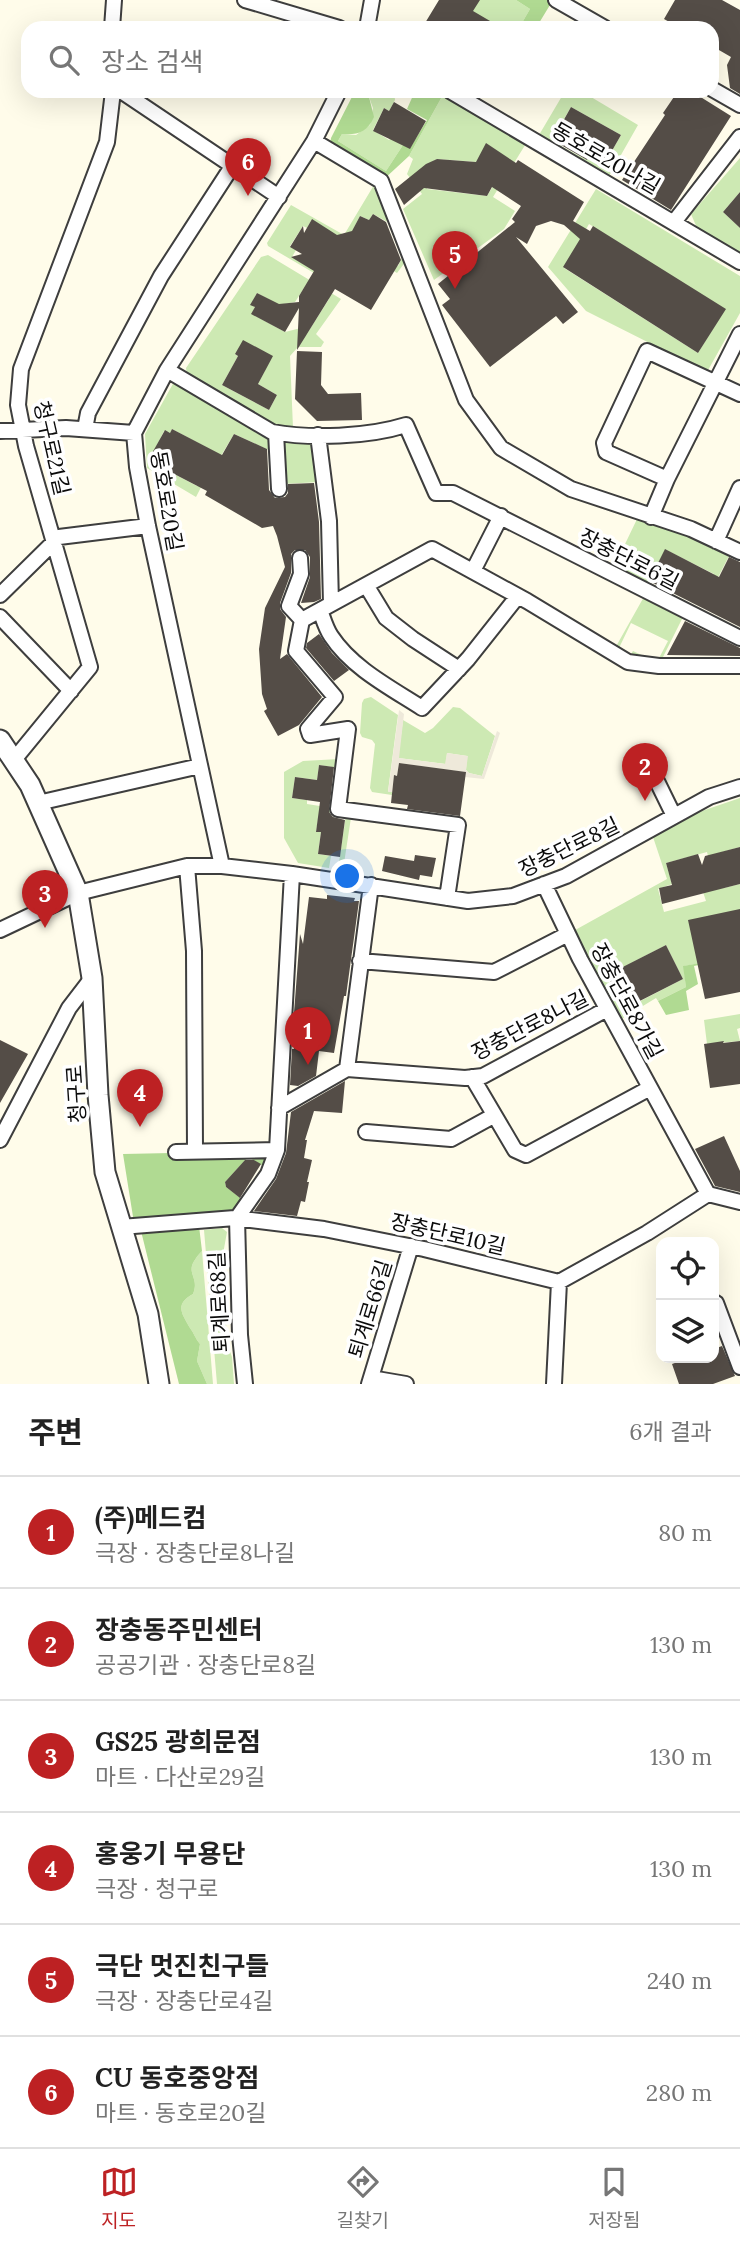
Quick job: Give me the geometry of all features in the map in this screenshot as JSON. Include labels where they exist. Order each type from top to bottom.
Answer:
[{"type":"street","points":[[112,21],[114,0]]},
{"type":"street","points":[[245,0],[316,21]]},
{"type":"street","points":[[368,21],[372,0]]},
{"type":"street","points":[[556,0],[593,21]]},
{"type":"street","points":[[719,93],[740,105]]},
{"type":"street","name":"청구로21길","points":[[13,761],[90,667],[18,405],[21,369],[107,142],[112,98]]},
{"type":"street","points":[[132,98],[279,197]]},
{"type":"street","name":"동호로20길","points":[[222,866],[148,526],[134,433],[167,370],[314,141],[336,98]]},
{"type":"street","name":"동호로20나길","points":[[462,98],[740,262]]},
{"type":"street","points":[[674,222],[740,137]]},
{"type":"street","points":[[314,141],[381,181],[466,400],[501,448],[571,489],[691,529],[740,552]]},
{"type":"street","points":[[85,429],[88,412],[155,287],[233,165]]},
{"type":"street","points":[[651,517],[667,479],[740,334]]},
{"type":"street","points":[[667,479],[606,452],[604,443],[647,351],[740,394]]},
{"type":"street","name":"장충단로6길","points":[[167,370],[276,433],[371,434],[406,425],[436,493],[453,493],[740,638]]},
{"type":"street","points":[[0,431],[85,429],[134,433]]},
{"type":"street","points":[[276,433],[279,489]]},
{"type":"street","points":[[318,435],[329,521],[326,607],[330,635],[376,678],[422,708],[518,596]]},
{"type":"street","points":[[716,541],[740,488]]},
{"type":"street","points":[[473,571],[500,516]]},
{"type":"street","points":[[4,586],[58,537],[148,526]]},
{"type":"street","points":[[302,620],[432,549],[518,596],[628,662],[659,666],[740,666]]},
{"type":"street","points":[[300,558],[301,574],[289,607],[302,620]]},
{"type":"street","points":[[366,585],[386,618],[458,669]]},
{"type":"street","points":[[0,617],[71,691]]},
{"type":"street","points":[[302,620],[296,651],[335,697],[308,729],[310,735],[348,729],[338,809],[458,825],[447,898]]},
{"type":"street","name":"청구로","points":[[0,740],[30,785],[78,893],[92,978],[105,1172],[148,1314],[159,1384]]},
{"type":"street","points":[[38,803],[200,766]]},
{"type":"street","points":[[650,767],[674,816]]},
{"type":"street","name":"장충단로8길","points":[[0,930],[78,893],[187,866],[222,866],[292,874],[468,901],[513,897],[566,876],[709,797],[740,787]]},
{"type":"street","points":[[187,866],[194,951],[195,1150]]},
{"type":"street","points":[[236,1218],[268,1174],[276,1150],[292,874]]},
{"type":"street","name":"장충단로8가길","points":[[544,884],[607,1009],[708,1194]]},
{"type":"street","points":[[279,1108],[347,1069],[371,885]]},
{"type":"street","name":"장충단로8가길","points":[[360,961],[494,972],[568,934]]},
{"type":"street","points":[[0,1140],[69,1009],[92,978]]},
{"type":"street","name":"장충단로8나길","points":[[347,1069],[483,1076],[607,1009]]},
{"type":"street","name":"장충단로8나길","points":[[472,1077],[515,1150]]},
{"type":"street","name":"장충단로8가길","points":[[515,1150],[526,1155],[650,1088]]},
{"type":"street","points":[[366,1132],[451,1139],[493,1116]]},
{"type":"street","points":[[176,1152],[276,1150]]},
{"type":"street","points":[[554,1384],[559,1282],[647,1233],[708,1194],[740,1202]]},
{"type":"street","name":"장충단로10길","points":[[121,1227],[236,1218],[324,1229],[411,1246],[559,1282]]},
{"type":"street","name":"퇴계로68길","points":[[236,1218],[240,1335],[245,1384]]},
{"type":"street","name":"퇴계로66길","points":[[370,1381],[411,1246]]},
{"type":"street","points":[[719,1311],[740,1367]]},
{"type":"street","points":[[370,1381],[406,1384]]},
{"type":"green space","points":[[472,0],[516,0],[530,9],[523,21],[485,21],[470,15]]},
{"type":"green space","points":[[516,0],[553,0],[540,21],[523,21],[530,9]]},
{"type":"green space","points":[[351,98],[369,98],[374,117],[371,122],[365,130],[342,134],[338,141],[386,171],[403,145],[410,148],[427,120],[407,109],[412,98],[441,98],[409,156],[383,180],[330,145]]},
{"type":"green space","points":[[369,98],[395,98],[389,111],[384,108],[373,130],[403,145],[386,171],[338,141],[342,134],[356,135],[370,125],[373,108]]},
{"type":"green space","points":[[441,98],[452,98],[527,142],[493,197],[515,211],[504,229],[434,280],[403,209],[422,194],[407,174],[413,159],[409,156]],"holes":[[[437,159],[476,162],[503,170],[487,196],[427,189],[426,165]]]},
{"type":"green space","points":[[561,98],[593,98],[638,125],[609,176],[539,135]],"holes":[[[571,107],[621,135],[605,163],[590,155],[587,160],[561,146],[565,136],[557,131]]]},
{"type":"green space","points":[[740,158],[740,192],[723,212],[740,228],[740,262],[697,228],[691,214]]},
{"type":"green space","points":[[374,185],[383,191],[409,257],[397,273],[341,241],[319,276],[267,243],[291,205],[344,235]],"holes":[[[373,214],[393,225],[392,232],[403,245],[404,254],[398,266],[348,240],[360,216],[369,220]],[[312,219],[315,271],[292,257],[296,250],[290,246],[303,226],[307,228]]]},
{"type":"green space","points":[[596,189],[740,276],[740,313],[707,372],[586,311],[548,267]],"holes":[[[589,224],[725,309],[698,353],[564,268]]]},
{"type":"green space","points":[[268,255],[341,299],[316,334],[324,342],[321,347],[298,347],[290,356],[293,428],[283,430],[187,376],[186,368],[261,257]],"holes":[[[306,285],[329,299],[308,332],[301,328],[285,332],[252,314],[255,307],[251,304],[257,293],[279,305],[295,302]],[[235,354],[272,356],[258,384],[277,395],[269,410],[222,385],[238,356]]]},
{"type":"green space","points":[[174,382],[271,434],[271,451],[234,434],[219,459],[216,458],[196,497],[147,468],[145,434]],"holes":[[[172,429],[215,452],[197,486],[153,463],[156,458],[152,455],[164,431],[170,433]]]},
{"type":"green space","points":[[278,437],[315,437],[320,482],[282,484]]},
{"type":"green space","points":[[638,517],[696,534],[740,557],[740,561],[729,556],[713,587],[730,596],[740,576],[740,603],[708,586],[714,574],[666,550],[648,584],[614,567]]},
{"type":"green space","points":[[645,595],[684,615],[660,663],[631,660],[614,650]],"holes":[[[631,623],[668,641],[658,660],[633,651],[631,654],[619,648]]]},
{"type":"green space","points":[[371,697],[398,715],[388,791],[392,792],[392,795],[372,792],[370,788],[375,744],[360,733],[362,703],[364,699]]},
{"type":"green space","points":[[453,707],[460,708],[495,736],[482,776],[466,770],[467,756],[447,753],[446,764],[398,758],[403,720],[425,733]]},
{"type":"green space","points":[[339,759],[339,768],[319,765],[317,780],[295,777],[292,798],[307,800],[307,804],[352,811],[343,870],[338,869],[346,815],[326,812],[318,820],[316,831],[321,832],[318,854],[331,856],[329,868],[298,863],[284,838],[284,772],[303,761]]},
{"type":"green space","points":[[740,798],[740,847],[715,854],[724,888],[740,884],[740,956],[684,966],[686,987],[658,1001],[656,998],[615,1023],[568,934],[667,879],[653,837],[699,812]],"holes":[[[707,852],[716,887],[703,892],[706,901],[664,912],[658,889],[672,884],[666,863]],[[666,945],[683,979],[625,1009],[608,975]]]},
{"type":"green space","points":[[740,956],[694,966],[698,984],[686,991],[689,1010],[666,1015],[658,1001],[686,987],[683,966]]},
{"type":"green space","points":[[740,1014],[740,1028],[737,1029],[740,1041],[707,1044],[704,1020]]},
{"type":"green space","points":[[272,1151],[265,1167],[248,1157],[225,1182],[226,1187],[243,1200],[234,1216],[134,1223],[123,1154]]},
{"type":"green space","points":[[199,1226],[202,1251],[192,1265],[195,1287],[193,1294],[183,1302],[181,1310],[200,1344],[197,1361],[207,1384],[179,1384],[141,1231]]},
{"type":"green space","points":[[222,1228],[227,1232],[223,1254],[227,1343],[232,1357],[234,1384],[217,1384],[204,1230]]},
{"type":"green space","points":[[202,1251],[213,1384],[207,1384],[197,1361],[200,1344],[181,1310],[183,1302],[193,1294],[195,1282],[192,1265]]},
{"type":"shaded area","points":[[399,710],[404,714],[399,758],[445,764],[447,753],[468,756],[466,770],[482,776],[497,731],[500,733],[484,779],[465,777],[465,772],[399,763],[392,792],[388,792]]},
{"type":"building","points":[[439,0],[480,0],[473,11],[490,21],[426,21]]},
{"type":"building","points":[[675,0],[722,0],[740,10],[740,94],[730,88],[727,65],[731,57],[719,50],[719,21],[664,19]]},
{"type":"building","points":[[673,98],[702,98],[731,116],[671,210],[622,180],[665,115],[663,113]]},
{"type":"building","points":[[394,102],[426,121],[410,149],[373,131],[384,108],[389,111]]},
{"type":"building","points":[[571,107],[621,135],[605,163],[590,155],[587,160],[561,145],[565,136],[557,132]]},
{"type":"building","points":[[486,143],[584,202],[573,221],[590,231],[593,226],[726,309],[698,353],[563,267],[580,239],[564,225],[551,221],[536,226],[527,244],[516,237],[578,312],[563,324],[556,316],[490,367],[442,305],[450,299],[438,284],[515,222],[512,219],[521,206],[492,187],[487,196],[424,188],[404,205],[395,189],[426,164],[437,159],[476,162]]},
{"type":"building","points":[[740,192],[740,228],[723,212]]},
{"type":"building","points":[[373,214],[386,222],[401,260],[371,310],[335,289],[297,350],[299,308],[285,332],[251,314],[255,307],[250,305],[257,293],[279,304],[299,302],[299,296],[314,271],[291,257],[302,254],[290,247],[303,226],[304,233],[312,219],[337,235],[352,231],[360,216],[369,220]]},
{"type":"building","points":[[243,340],[273,356],[258,384],[277,395],[269,410],[222,385],[238,356],[235,354]]},
{"type":"building","points":[[297,351],[322,352],[321,385],[328,394],[361,393],[362,420],[317,421],[295,399]]},
{"type":"building","points":[[172,429],[222,455],[234,434],[267,449],[269,490],[275,498],[285,497],[288,484],[314,483],[319,522],[321,599],[301,603],[310,577],[310,557],[305,550],[295,550],[291,554],[291,573],[280,603],[280,609],[286,617],[280,659],[287,654],[322,697],[299,725],[278,736],[264,711],[267,709],[262,694],[259,649],[265,608],[285,567],[277,536],[273,526],[262,528],[205,495],[207,491],[153,463],[156,458],[151,455],[165,430],[170,433]]},
{"type":"building","points":[[665,549],[719,577],[729,557],[740,562],[740,627],[649,581]]},
{"type":"building","points":[[685,621],[740,648],[740,656],[667,655]]},
{"type":"building","points":[[319,634],[332,653],[349,670],[334,681],[306,648],[307,643]]},
{"type":"building","points":[[399,763],[466,772],[460,816],[407,809],[408,805],[391,803],[394,775],[397,776]]},
{"type":"building","points":[[319,765],[334,767],[329,812],[333,817],[345,820],[340,857],[318,854],[321,832],[316,832],[320,802],[292,798],[295,777],[317,780]]},
{"type":"building","points":[[740,847],[740,884],[662,904],[659,888],[672,885],[666,863],[698,854],[702,865],[705,856]]},
{"type":"building","points":[[415,855],[436,858],[432,877],[420,875],[419,880],[382,871],[385,856],[414,861]]},
{"type":"building","points":[[327,895],[355,898],[354,901],[359,901],[346,996],[334,1053],[319,1051],[316,1076],[298,1086],[290,1085],[292,1049],[298,1018],[295,1018],[294,1013],[300,934],[303,944],[309,897],[327,899]]},
{"type":"building","points":[[740,909],[740,992],[705,999],[688,920]]},
{"type":"building","points":[[666,945],[683,979],[624,1009],[607,975]]},
{"type":"building","points":[[0,1040],[28,1054],[0,1103]]},
{"type":"building","points":[[724,1041],[723,1043],[740,1041],[740,1084],[710,1088],[704,1044]]},
{"type":"building","points":[[345,1081],[342,1113],[314,1111],[305,1140],[304,1158],[312,1160],[309,1182],[305,1202],[301,1201],[297,1216],[254,1211],[276,1179],[286,1153],[291,1112]]},
{"type":"building","points":[[724,1136],[740,1171],[740,1192],[715,1186],[695,1149]]},
{"type":"building","points":[[245,1160],[254,1160],[261,1164],[240,1198],[226,1187],[225,1182]]},
{"type":"building","points":[[722,1346],[735,1376],[713,1384],[679,1384],[672,1364],[719,1363],[719,1347]]},
{"type":"place","name":"CU 동호중앙점","points":[[248,196]]},
{"type":"place","name":"극단 멋진친구들","points":[[455,289]]},
{"type":"place","name":"장충동주민센터","points":[[645,801]]},
{"type":"place","name":"GS25 광희문점","points":[[45,928]]},
{"type":"place","name":"(주)메드컴","points":[[308,1065]]},
{"type":"place","name":"홍웅기 무용단","points":[[140,1127]]}]
